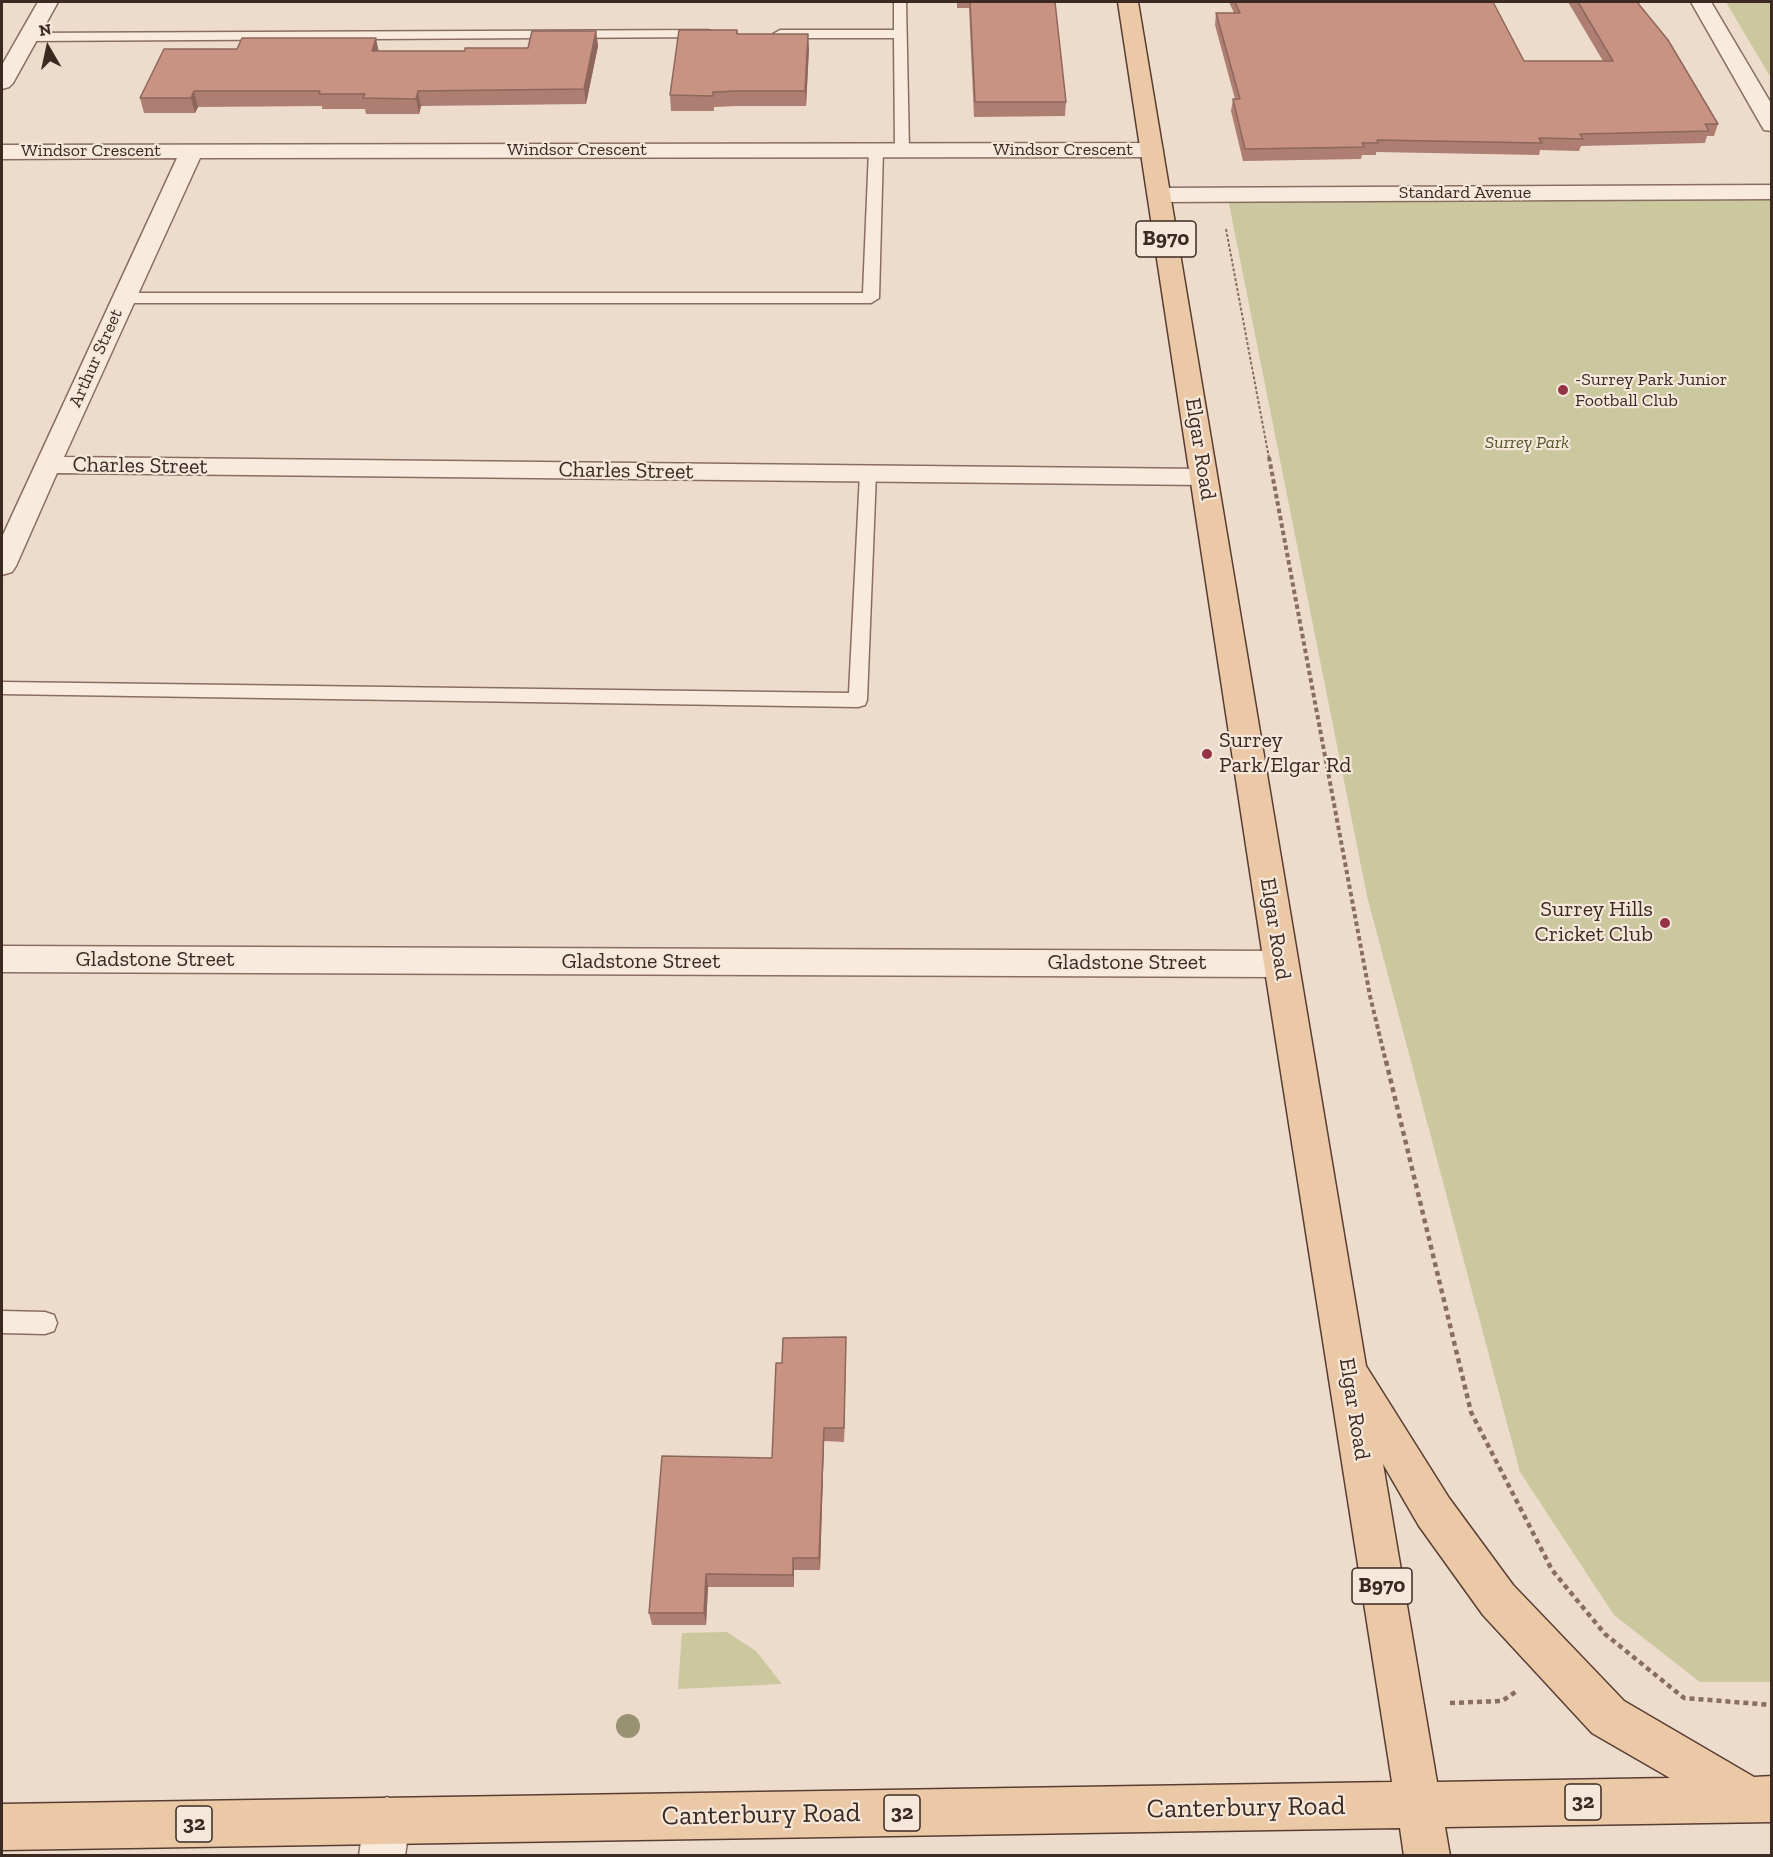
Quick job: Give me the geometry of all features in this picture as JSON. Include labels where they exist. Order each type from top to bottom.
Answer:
[{"type":"main road","name":"Elgar Road","points":[[1128,2],[1281,964],[1427,1856]]},
{"type":"main road","points":[[1347,1366],[1434,1512],[1498,1600],[1608,1717],[1760,1799]]},
{"type":"main road","name":"Canterbury Road","points":[[2,1827],[384,1838],[1417,1805],[1760,1799]]},
{"type":"street","points":[[2,83],[48,2]]},
{"type":"street","points":[[1701,2],[1772,124]]},
{"type":"street","name":"Windsor Crescent","points":[[2,152],[1152,150]]},
{"type":"street","name":"Arthur Street","points":[[2,566],[192,151]]},
{"type":"street","name":"Standard Avenue","points":[[1159,195],[1772,192]]},
{"type":"street","name":"Charles Street","points":[[48,465],[1204,477]]},
{"type":"street","name":"Gladstone Street","points":[[2,959],[1281,964]]},
{"type":"lane","points":[[900,2],[902,150]]},
{"type":"lane","points":[[27,37],[720,34]]},
{"type":"lane","points":[[768,34],[899,34]]},
{"type":"lane","points":[[123,298],[871,298],[876,150]]},
{"type":"lane","points":[[2,688],[858,700],[868,473]]},
{"type":"lane","points":[[2,1322],[45,1323]]},
{"type":"path","points":[[1225,223],[1370,996],[1471,1412],[1552,1570],[1605,1634],[1684,1698],[1753,1706],[1772,1705]]},
{"type":"green space","points":[[1726,2],[1771,2],[1771,78]]},
{"type":"green space","name":"Surrey Park","points":[[1771,197],[1771,1682],[1700,1682],[1614,1615],[1520,1472],[1367,896],[1228,199]]},
{"type":"green space","points":[[727,1632],[756,1651],[782,1684],[678,1689],[682,1633]]},
{"type":"building","points":[[970,2],[1055,2],[1066,102],[975,102]]},
{"type":"building","points":[[1235,2],[1493,2],[1524,61],[1613,61],[1578,2],[1637,2],[1668,40],[1718,124],[1705,124],[1709,131],[1580,134],[1583,139],[1539,138],[1542,143],[1377,140],[1378,143],[1362,143],[1364,147],[1245,149],[1233,99],[1240,99],[1216,13],[1240,13]]},
{"type":"building","points":[[679,30],[737,30],[737,34],[808,34],[805,91],[713,92],[713,96],[670,95]]},
{"type":"building","points":[[532,31],[596,31],[584,89],[418,91],[416,99],[363,98],[365,94],[319,94],[320,91],[194,91],[191,98],[140,98],[164,49],[237,49],[242,38],[376,38],[372,51],[528,48]]},
{"type":"building","points":[[846,1337],[844,1428],[824,1428],[819,1558],[793,1558],[793,1575],[706,1574],[704,1613],[649,1613],[662,1456],[772,1458],[776,1363],[782,1363],[783,1338]]},
{"type":"place","name":"-Surrey Park Junior Football Club","points":[[1563,390]]},
{"type":"place","name":"Surrey Park/Elgar Rd","points":[[1207,754]]},
{"type":"place","name":"Surrey Hills Cricket Club","points":[[1665,923]]}]
